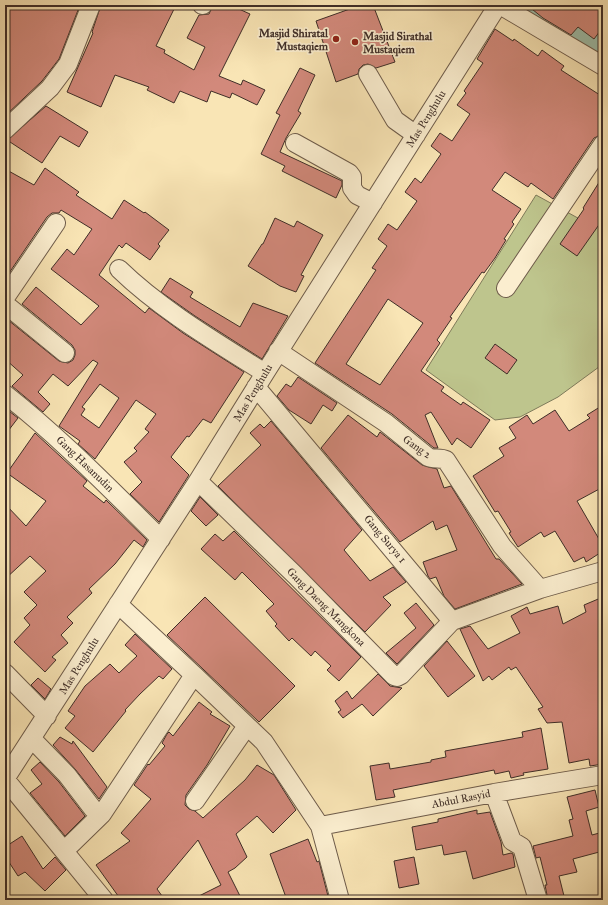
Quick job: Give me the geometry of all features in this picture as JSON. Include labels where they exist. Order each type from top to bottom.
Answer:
[{"type":"street","points":[[5,130],[50,88],[68,64],[91,5]]},
{"type":"street","points":[[499,5],[603,66]]},
{"type":"street","name":"Mas Penghulu","points":[[5,779],[198,481],[278,351],[365,199],[409,131],[499,5]]},
{"type":"street","points":[[368,74],[388,111],[395,120],[409,131]]},
{"type":"street","points":[[295,143],[349,173],[352,177],[352,188],[365,199]]},
{"type":"street","points":[[506,288],[603,144]]},
{"type":"street","points":[[5,298],[56,223]]},
{"type":"street","name":"Gang Surya 1","points":[[119,269],[260,380],[452,621]]},
{"type":"street","points":[[5,304],[65,353]]},
{"type":"street","name":"Gang 2","points":[[278,351],[386,423],[428,457],[432,459],[442,458],[446,460],[502,546],[540,589]]},
{"type":"street","name":"Gang Hasanudin","points":[[5,394],[43,424],[82,460],[161,539]]},
{"type":"street","name":"Gang Daeng Mangkona","points":[[198,481],[295,575],[394,676],[397,677],[401,675],[452,621]]},
{"type":"street","points":[[452,621],[540,589],[603,571]]},
{"type":"street","points":[[118,604],[264,742],[320,826],[340,900]]},
{"type":"street","points":[[5,673],[47,716]]},
{"type":"street","points":[[64,852],[102,814],[194,675]]},
{"type":"street","points":[[195,801],[247,726]]},
{"type":"street","points":[[32,739],[67,775],[92,809],[102,814]]},
{"type":"street","name":"Abdul Rasyid","points":[[320,826],[494,793],[603,775]]},
{"type":"street","points":[[5,779],[104,900]]},
{"type":"street","points":[[494,793],[512,841],[522,847],[538,900]]},
{"type":"green space","points":[[536,195],[596,228],[603,220],[603,364],[558,397],[520,417],[495,420],[426,370]]},
{"type":"shaded area","points":[[506,5],[603,5],[603,59]]},
{"type":"building","points":[[5,5],[80,5],[59,59],[42,81],[5,116]]},
{"type":"building","points":[[101,5],[176,5],[156,46],[165,50],[164,53],[194,70],[205,47],[187,38],[199,15],[209,14],[213,5],[230,5],[250,14],[219,76],[241,85],[243,80],[265,90],[257,105],[232,93],[230,98],[211,91],[207,102],[180,91],[174,103],[147,90],[149,87],[115,75],[101,107],[67,92],[93,33],[92,32]]},
{"type":"building","name":"Masjid Sirathal Mustaqiem","points":[[361,5],[373,5],[395,62],[376,68],[368,64],[363,65],[359,69],[358,74],[336,82],[316,21]]},
{"type":"building","points":[[527,5],[603,5],[603,27],[594,39],[578,27],[571,35],[543,18]]},
{"type":"building","points":[[495,29],[513,41],[514,39],[538,56],[542,50],[564,66],[561,70],[603,97],[603,134],[594,138],[553,199],[531,183],[528,187],[505,172],[492,190],[521,209],[512,222],[514,224],[504,239],[506,240],[495,258],[484,273],[482,272],[450,317],[452,318],[437,340],[440,343],[421,371],[444,387],[441,391],[461,405],[463,402],[490,420],[471,448],[457,438],[452,445],[431,412],[425,415],[438,448],[434,448],[392,414],[315,363],[376,270],[372,268],[387,246],[378,239],[388,224],[397,230],[417,201],[405,192],[415,178],[421,183],[441,154],[431,146],[440,133],[452,141],[470,114],[457,105],[466,93],[464,91],[483,63],[477,59]],"holes":[[[388,299],[423,323],[380,385],[346,364]]]},
{"type":"building","points":[[300,68],[315,75],[298,111],[301,113],[286,138],[280,152],[342,181],[342,185],[336,198],[282,171],[285,166],[261,154],[280,115],[276,113]]},
{"type":"building","points":[[46,106],[88,132],[79,147],[60,136],[42,163],[7,140]]},
{"type":"building","points":[[45,168],[79,192],[76,195],[112,219],[124,200],[144,213],[145,212],[169,230],[158,244],[160,246],[150,260],[126,243],[122,248],[119,245],[99,275],[145,313],[149,308],[183,333],[244,372],[211,423],[203,419],[189,437],[187,436],[171,457],[189,475],[159,522],[130,494],[142,482],[124,462],[137,451],[134,448],[149,432],[145,429],[156,414],[136,400],[95,459],[78,444],[80,441],[59,426],[98,363],[93,360],[68,386],[53,374],[38,392],[50,404],[43,412],[12,386],[23,375],[5,359],[5,324],[8,320],[59,361],[68,363],[73,360],[75,355],[75,350],[72,345],[22,304],[36,287],[81,325],[99,306],[51,269],[67,249],[74,255],[92,229],[61,210],[59,213],[52,213],[47,217],[5,279],[5,169],[34,185]],"holes":[[[100,384],[119,398],[99,428],[81,415],[85,409],[82,407]]]},
{"type":"building","points":[[603,176],[603,219],[577,256],[560,244],[584,209],[583,208]]},
{"type":"building","points":[[275,218],[294,227],[297,221],[323,235],[301,275],[304,276],[296,292],[280,286],[248,266],[263,244]]},
{"type":"building","points":[[170,278],[193,292],[190,297],[240,327],[253,303],[288,316],[262,359],[195,316],[161,292]]},
{"type":"building","points":[[495,344],[517,360],[507,374],[485,358]]},
{"type":"building","points":[[298,377],[337,403],[332,411],[323,405],[311,424],[289,410],[277,396],[286,384],[291,387]]},
{"type":"building","points":[[603,405],[603,487],[577,501],[603,546],[603,551],[586,562],[584,557],[574,562],[555,531],[544,537],[541,532],[518,547],[498,511],[495,512],[473,476],[504,456],[499,448],[516,438],[509,427],[527,415],[533,424],[555,410],[569,431],[590,418],[587,415]]},
{"type":"building","points":[[5,408],[18,418],[5,435]]},
{"type":"building","points":[[348,415],[377,437],[380,432],[422,465],[437,469],[444,488],[451,486],[496,559],[499,559],[522,584],[455,609],[444,596],[436,577],[430,579],[423,562],[457,550],[447,525],[436,530],[433,521],[400,542],[321,448]]},
{"type":"building","points":[[271,421],[362,530],[344,550],[370,581],[393,567],[406,582],[383,597],[391,605],[365,632],[218,486],[261,445],[250,433],[260,424],[264,428]]},
{"type":"building","points":[[35,433],[87,481],[83,486],[104,503],[106,500],[147,540],[143,547],[134,540],[115,564],[89,589],[92,593],[67,617],[73,623],[61,635],[68,643],[52,657],[56,660],[45,672],[14,642],[30,625],[24,618],[37,605],[24,592],[46,571],[30,556],[5,579],[5,504],[26,526],[46,501],[7,473]]},
{"type":"building","points":[[200,497],[218,515],[206,526],[191,511]]},
{"type":"building","points":[[234,531],[361,657],[339,681],[327,670],[331,666],[315,651],[311,656],[292,638],[289,641],[275,626],[277,624],[266,611],[274,604],[242,572],[235,580],[201,549],[215,534],[223,541]]},
{"type":"building","points":[[205,597],[295,686],[259,722],[167,635]]},
{"type":"building","points":[[603,597],[603,764],[590,766],[589,759],[569,763],[562,722],[547,723],[538,709],[543,707],[516,667],[511,670],[509,667],[492,680],[489,676],[483,681],[460,629],[470,626],[488,649],[520,633],[511,616],[527,607],[530,614],[558,606],[563,624],[586,612],[584,605]]},
{"type":"building","points":[[416,603],[434,625],[397,664],[386,653],[416,628],[404,613]]},
{"type":"building","points":[[135,634],[172,669],[163,679],[159,676],[140,694],[125,710],[126,711],[93,752],[65,728],[75,716],[68,711],[85,686],[110,664],[119,673],[137,656],[125,645]]},
{"type":"building","points":[[447,641],[475,676],[448,697],[424,666]]},
{"type":"building","points":[[378,674],[390,686],[402,688],[373,716],[362,704],[343,718],[338,712],[341,710],[335,701],[347,691],[352,699]]},
{"type":"building","points":[[38,678],[51,689],[45,699],[31,685]]},
{"type":"building","points":[[199,702],[212,712],[210,714],[230,726],[207,765],[186,795],[185,805],[203,818],[245,780],[257,765],[274,775],[296,810],[273,833],[257,816],[236,834],[247,857],[228,872],[242,900],[191,900],[221,885],[198,840],[157,889],[165,900],[121,900],[96,865],[130,841],[121,833],[151,799],[134,785],[148,764],[149,765],[165,746],[162,743],[167,734],[169,732],[173,736]]},
{"type":"building","points":[[541,728],[548,769],[523,773],[524,775],[511,778],[509,771],[495,774],[494,770],[393,790],[395,797],[376,800],[370,766],[389,763],[390,769],[431,762],[431,760],[446,757],[445,751],[523,737],[522,732]]},
{"type":"building","points":[[60,737],[72,744],[73,741],[107,787],[99,799],[53,745]]},
{"type":"building","points":[[40,762],[59,782],[85,816],[65,836],[30,793],[42,784],[31,770]]},
{"type":"building","points":[[595,790],[599,807],[586,811],[592,835],[603,832],[603,851],[573,859],[577,872],[559,876],[565,900],[548,900],[545,885],[547,885],[540,857],[536,858],[533,846],[573,836],[569,820],[573,819],[567,797]]},
{"type":"building","points":[[477,810],[477,814],[490,812],[501,842],[503,855],[513,854],[515,867],[473,879],[466,851],[444,855],[442,845],[416,850],[412,827],[438,822],[438,819]]},
{"type":"building","points":[[22,836],[43,869],[55,857],[66,870],[45,891],[25,872],[18,876],[5,856],[5,847]]},
{"type":"building","points":[[308,839],[317,862],[319,861],[329,900],[287,900],[270,854]]},
{"type":"building","points":[[414,857],[419,884],[399,888],[394,861]]},
{"type":"place","name":"Masjid Shiratal Mustaqiem","points":[[336,39]]},
{"type":"place","name":"Masjid Sirathal Mustaqiem","points":[[355,42]]}]
